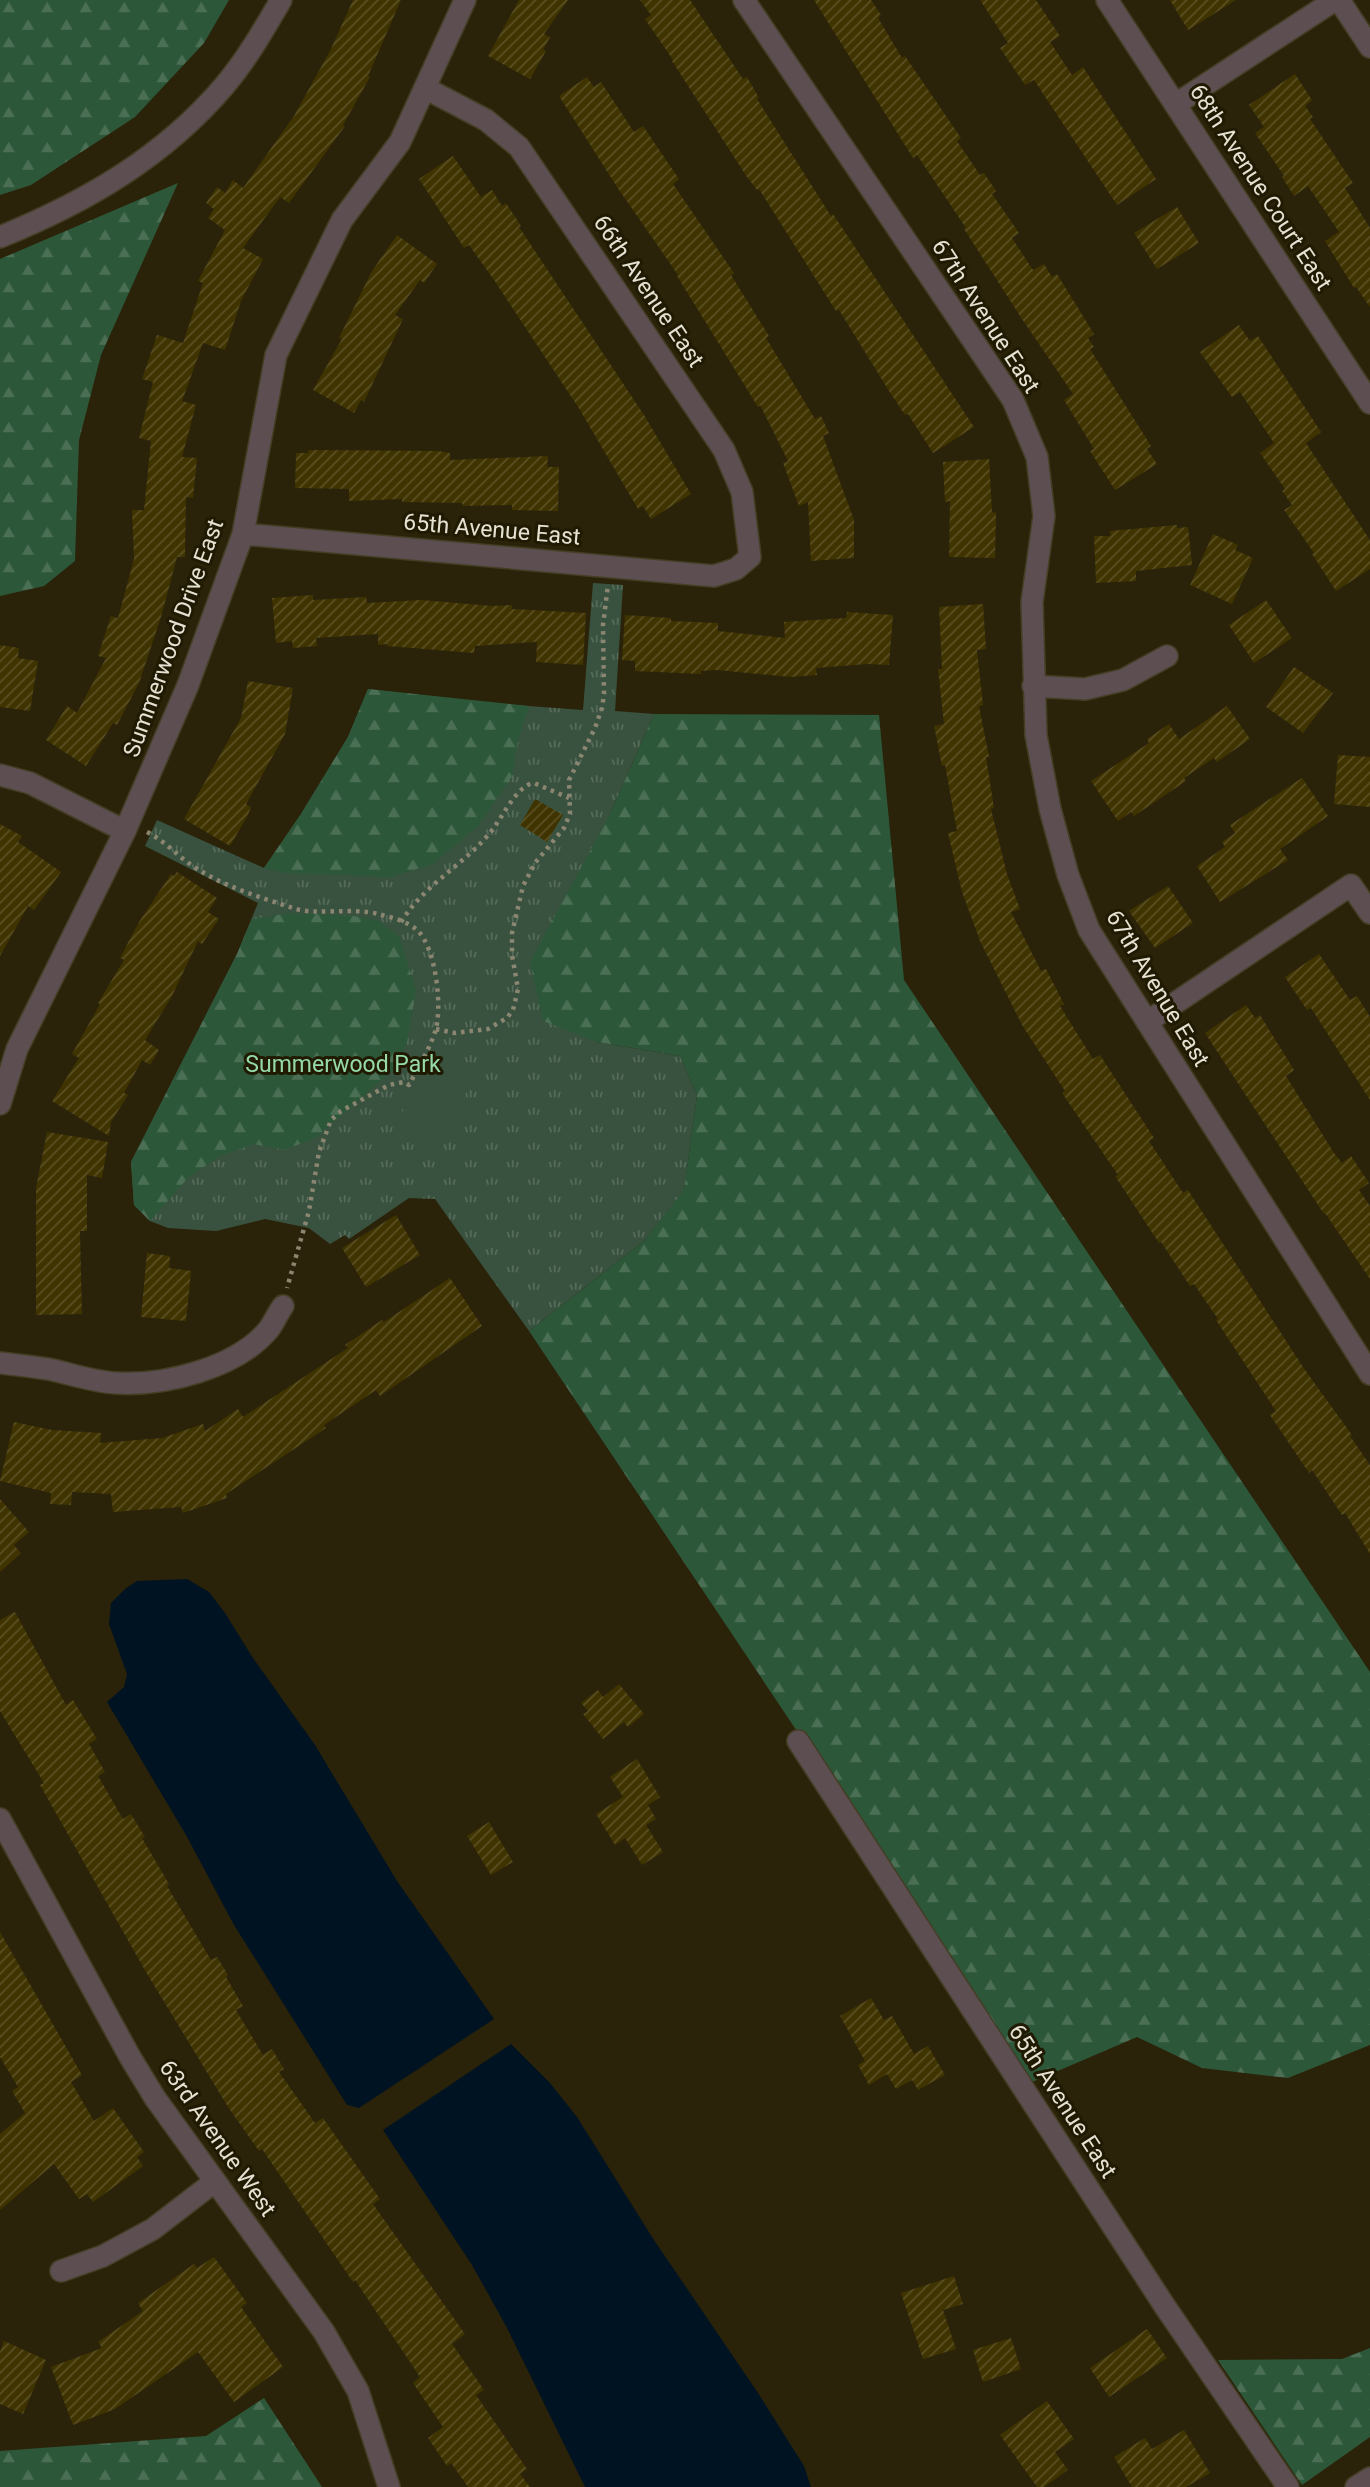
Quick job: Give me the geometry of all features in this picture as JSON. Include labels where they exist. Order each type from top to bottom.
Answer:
[{"type":"street","points":[[0,237],[54,215],[101,188],[147,157],[188,124],[225,85],[256,43],[281,0]]},
{"type":"street","name":"Summerwood Drive East","points":[[0,1104],[17,1049],[127,827],[188,685],[243,534],[276,355],[342,220],[400,142],[465,0]]},
{"type":"street","name":"67th Avenue East","points":[[744,0],[1013,400],[1037,457],[1044,516],[1032,602],[1036,735],[1050,809],[1068,875],[1089,930],[1370,1374]]},
{"type":"street","name":"68th Avenue Court East","points":[[1107,0],[1370,403]]},
{"type":"street","points":[[1176,104],[1337,0],[1370,47]]},
{"type":"street","name":"66th Avenue East","points":[[425,88],[486,120],[519,147],[724,450],[742,492],[750,557],[736,569]]},
{"type":"street","name":"65th Avenue East","points":[[243,534],[714,576],[736,569]]},
{"type":"street","points":[[1033,686],[1085,689],[1123,680],[1167,656]]},
{"type":"street","points":[[0,775],[30,783],[127,827]]},
{"type":"street","points":[[1147,1022],[1351,885],[1370,913]]},
{"type":"street","points":[[0,1363],[53,1370],[116,1383],[147,1382],[181,1376],[208,1368],[240,1353],[269,1329],[283,1306]]},
{"type":"street","name":"65th Avenue East","points":[[798,1741],[1164,2305],[1288,2487]]},
{"type":"street","name":"63rd Avenue West","points":[[0,1819],[130,2057],[214,2182],[341,2358],[358,2391],[389,2487]]},
{"type":"street","points":[[61,2271],[103,2256],[153,2229],[214,2182]]},
{"type":"street","points":[[1356,2487],[1370,2478]]},
{"type":"path","points":[[436,1029],[455,1033],[488,1030],[507,1018],[513,1010],[517,989],[511,947],[523,886],[535,863],[564,828],[570,814],[569,780],[602,708],[603,625],[608,566]]},
{"type":"path","points":[[401,922],[439,878],[489,835],[523,787],[534,783],[569,798]]},
{"type":"path","points":[[127,827],[165,843],[196,869],[211,877],[296,909],[375,913],[401,922],[419,932],[432,956],[438,995],[436,1029],[409,1084],[389,1084],[341,1111],[331,1120],[319,1152],[309,1211],[283,1306]]},
{"type":"green space","points":[[0,0],[229,0],[204,43],[135,117],[31,185],[0,195]]},
{"type":"green space","points":[[178,183],[101,355],[79,440],[75,561],[44,586],[0,596],[0,259]]},
{"type":"green space","name":"Summerwood Park","points":[[593,583],[623,585],[615,711],[654,714],[610,814],[597,1042],[680,1056],[697,1095],[684,1191],[644,1241],[529,1331],[435,1199],[409,1198],[349,1239],[345,1235],[330,1244],[309,1228],[265,1219],[216,1231],[168,1228],[150,1221],[134,1205],[131,1162],[237,954],[258,903],[145,846],[157,820],[264,868],[348,737],[368,689],[474,702],[583,710]]},
{"type":"green space","points":[[368,689],[529,706],[518,741],[512,776],[479,825],[433,864],[391,877],[286,873],[264,868],[348,737]]},
{"type":"green space","points":[[654,714],[879,715],[904,980],[1370,1672],[1370,2045],[1288,2078],[1202,2068],[1137,2037],[1032,2082],[529,1331],[644,1241],[684,1190],[697,1095],[680,1056],[597,1042],[543,1021],[530,962],[610,814]]},
{"type":"green space","points":[[290,913],[377,920],[399,936],[416,990],[407,1043],[392,1071],[315,1138],[284,1150],[254,1144],[218,1157],[188,1178],[150,1221],[134,1205],[131,1162],[237,954],[252,919]]},
{"type":"green space","points":[[435,1047],[478,1069],[439,1146],[396,1125]]},
{"type":"green space","points":[[1370,2348],[1370,2437],[1302,2485],[1218,2360],[1342,2359]]},
{"type":"green space","points":[[264,2398],[322,2487],[0,2487],[0,2451],[206,2436]]},
{"type":"water","points":[[187,1579],[209,1592],[225,1613],[253,1658],[315,1745],[397,1881],[494,2019],[359,2108],[347,2105],[234,1925],[186,1835],[107,1702],[124,1687],[127,1674],[109,1624],[111,1603],[137,1581]]},
{"type":"water","points":[[511,2044],[550,2083],[577,2117],[652,2237],[758,2393],[804,2466],[811,2487],[585,2487],[506,2326],[472,2265],[383,2130]]},
{"type":"building","points":[[353,0],[401,0],[368,76],[370,77],[343,125],[345,126],[289,203],[280,197],[243,248],[263,259],[241,301],[225,350],[203,343],[182,401],[196,405],[182,457],[197,458],[193,498],[186,497],[185,557],[177,557],[139,683],[117,725],[113,723],[86,766],[46,740],[67,706],[77,713],[106,658],[98,656],[111,616],[118,618],[134,559],[132,510],[144,510],[151,441],[139,438],[153,382],[142,379],[157,335],[183,343],[203,283],[198,281],[225,230],[208,218],[214,209],[206,203],[217,187],[225,193],[233,180],[243,188],[294,116],[331,49]]},
{"type":"building","points":[[519,0],[568,0],[544,34],[550,37],[543,50],[546,51],[530,79],[488,56]]},
{"type":"building","points":[[640,0],[690,0],[743,79],[747,77],[759,98],[757,99],[831,216],[833,214],[974,427],[933,453],[908,414],[905,415],[889,391],[839,310],[836,311],[759,189],[757,190],[747,177],[645,19],[651,15]]},
{"type":"building","points":[[814,0],[871,0],[881,15],[878,18],[902,58],[905,56],[961,138],[957,141],[980,175],[984,173],[996,191],[992,194],[1019,233],[1012,238],[1033,270],[1044,264],[1052,277],[1057,274],[1094,334],[1088,338],[1094,347],[1090,349],[1151,446],[1147,449],[1157,464],[1115,490],[1090,451],[1094,449],[1064,400],[1073,394],[917,155],[913,158]]},
{"type":"building","points":[[980,0],[1036,0],[1060,36],[1050,42],[1072,75],[1083,67],[1156,179],[1117,205],[1034,80],[1025,85],[1000,48],[1008,43]]},
{"type":"building","points":[[1170,0],[1236,0],[1188,30]]},
{"type":"building","points":[[1295,74],[1312,100],[1305,106],[1313,117],[1310,119],[1353,183],[1345,188],[1370,228],[1370,307],[1356,287],[1354,288],[1325,241],[1339,232],[1308,186],[1294,196],[1255,133],[1264,127],[1249,105]]},
{"type":"building","points":[[587,77],[594,87],[601,82],[634,132],[643,126],[679,179],[673,184],[734,273],[731,275],[815,419],[821,416],[829,433],[823,436],[854,520],[854,558],[811,561],[808,502],[799,506],[783,463],[788,461],[760,405],[758,407],[678,275],[559,96]]},
{"type":"building","points":[[453,156],[481,197],[492,190],[502,206],[506,203],[521,226],[519,227],[644,415],[691,494],[651,519],[643,506],[638,509],[580,410],[494,280],[469,245],[464,248],[419,179]]},
{"type":"building","points":[[1177,207],[1199,243],[1157,269],[1134,233]]},
{"type":"building","points":[[397,235],[437,264],[424,283],[420,280],[395,315],[403,319],[364,402],[361,400],[354,413],[313,390],[342,339],[339,338],[372,271]]},
{"type":"building","points":[[1239,325],[1250,341],[1258,336],[1321,432],[1306,443],[1370,540],[1370,569],[1336,591],[1284,510],[1292,505],[1282,491],[1285,489],[1260,453],[1274,443],[1240,392],[1232,397],[1200,352]]},
{"type":"building","points":[[308,450],[438,451],[450,453],[450,460],[548,456],[547,467],[559,467],[558,511],[512,510],[512,505],[463,506],[462,503],[402,502],[402,499],[349,501],[349,489],[295,488],[296,453],[308,453]]},
{"type":"building","points":[[989,459],[992,512],[996,513],[995,558],[949,557],[950,501],[945,502],[943,462]]},
{"type":"building","points":[[1177,525],[1177,528],[1188,527],[1192,565],[1136,571],[1136,581],[1096,583],[1094,536],[1110,536],[1110,531]]},
{"type":"building","points":[[1213,534],[1238,545],[1235,550],[1253,558],[1232,604],[1190,585]]},
{"type":"building","points":[[313,595],[313,600],[366,597],[367,603],[421,600],[512,605],[512,609],[586,613],[583,665],[536,662],[537,642],[475,646],[474,653],[378,645],[378,634],[316,638],[317,646],[293,648],[292,641],[276,643],[272,598]]},
{"type":"building","points":[[1266,600],[1292,638],[1254,663],[1229,625]]},
{"type":"building","points":[[983,604],[986,649],[977,650],[983,705],[979,706],[989,757],[986,757],[994,808],[991,809],[1007,874],[1020,909],[1011,912],[1041,971],[1046,969],[1064,1004],[1060,1006],[1093,1059],[1100,1055],[1154,1138],[1149,1141],[1183,1193],[1188,1190],[1370,1465],[1370,1554],[1345,1513],[1342,1515],[1312,1470],[1309,1473],[1270,1415],[1276,1411],[1216,1320],[1218,1319],[1194,1284],[1190,1286],[1161,1242],[1159,1243],[1115,1176],[1118,1175],[1062,1093],[1065,1091],[1022,1025],[980,941],[962,892],[948,833],[957,831],[945,765],[942,766],[934,726],[944,724],[938,669],[942,669],[939,607]]},
{"type":"building","points":[[847,612],[893,615],[889,665],[816,668],[817,675],[791,677],[717,670],[701,671],[701,674],[635,671],[635,661],[622,660],[625,615],[718,623],[718,631],[785,638],[784,622],[846,618]]},
{"type":"building","points":[[0,645],[19,648],[18,658],[38,661],[30,711],[0,707]]},
{"type":"building","points":[[1294,667],[1333,693],[1303,733],[1266,707]]},
{"type":"building","points":[[248,681],[293,688],[285,734],[246,804],[251,807],[248,815],[230,846],[184,819],[241,718]]},
{"type":"building","points":[[1227,706],[1250,739],[1217,762],[1214,758],[1184,778],[1186,781],[1134,816],[1131,812],[1118,821],[1091,781],[1149,743],[1147,739],[1169,724],[1179,739]]},
{"type":"building","points":[[1338,755],[1370,757],[1370,807],[1334,804]]},
{"type":"building","points":[[1302,778],[1328,816],[1280,849],[1288,860],[1220,902],[1197,866],[1225,847],[1222,842],[1235,833],[1230,825]]},
{"type":"building","points":[[535,799],[563,815],[547,842],[520,825]]},
{"type":"building","points":[[0,824],[22,836],[18,842],[61,872],[34,910],[28,906],[0,956]]},
{"type":"building","points":[[177,872],[217,898],[208,912],[219,919],[202,944],[198,941],[172,996],[145,1040],[159,1050],[150,1065],[142,1060],[124,1093],[128,1095],[111,1122],[109,1136],[52,1101],[79,1058],[72,1054],[124,960],[120,958],[139,922],[171,874],[174,876]]},
{"type":"building","points":[[1168,886],[1193,923],[1155,948],[1129,911]]},
{"type":"building","points":[[1319,954],[1350,1000],[1357,996],[1370,1017],[1370,1100],[1311,1008],[1307,1010],[1285,977]]},
{"type":"building","points":[[1246,1005],[1255,1018],[1260,1015],[1294,1070],[1286,1076],[1334,1153],[1342,1163],[1351,1156],[1369,1183],[1359,1190],[1370,1206],[1370,1279],[1205,1033]]},
{"type":"building","points":[[47,1132],[108,1142],[102,1178],[87,1175],[87,1231],[80,1231],[82,1314],[36,1315],[36,1188]]},
{"type":"building","points":[[396,1215],[420,1255],[366,1287],[342,1248]]},
{"type":"building","points":[[147,1253],[170,1256],[169,1268],[191,1271],[186,1321],[141,1317]]},
{"type":"building","points":[[450,1278],[482,1326],[380,1396],[376,1390],[324,1425],[326,1428],[226,1494],[227,1498],[183,1513],[181,1507],[113,1512],[111,1494],[72,1492],[71,1505],[50,1504],[51,1493],[0,1481],[14,1422],[52,1430],[101,1433],[100,1443],[162,1438],[203,1424],[205,1431],[238,1409],[243,1417],[348,1348],[345,1345],[382,1320],[384,1322]]},
{"type":"building","points":[[0,1499],[29,1532],[14,1545],[21,1553],[0,1572]]},
{"type":"building","points":[[15,1612],[66,1705],[73,1700],[97,1739],[89,1744],[105,1772],[98,1776],[123,1819],[131,1814],[169,1884],[167,1886],[211,1960],[217,1957],[228,1975],[226,1977],[243,2006],[236,2010],[263,2055],[272,2049],[284,2069],[279,2072],[315,2123],[323,2118],[380,2199],[373,2204],[465,2334],[452,2344],[484,2390],[476,2395],[527,2469],[520,2474],[530,2487],[468,2487],[451,2463],[447,2466],[428,2438],[443,2427],[413,2383],[420,2377],[262,2149],[259,2151],[228,2107],[146,1972],[40,1785],[44,1783],[0,1711],[0,1620]]},
{"type":"building","points":[[619,1684],[644,1714],[628,1727],[624,1722],[603,1739],[583,1714],[588,1711],[581,1703],[598,1690],[603,1697]]},
{"type":"building","points":[[637,1759],[660,1797],[648,1805],[656,1819],[646,1825],[663,1852],[642,1865],[625,1838],[615,1845],[596,1814],[623,1797],[610,1777]]},
{"type":"building","points":[[489,1822],[513,1862],[491,1875],[467,1836]]},
{"type":"building","points":[[0,1932],[82,2075],[71,2082],[94,2121],[113,2108],[144,2152],[137,2157],[143,2166],[93,2202],[87,2194],[79,2199],[54,2164],[0,2210],[0,2134],[25,2113],[12,2091],[18,2087],[0,2057]]},
{"type":"building","points":[[871,1998],[884,2020],[892,2016],[914,2054],[928,2046],[945,2075],[918,2090],[912,2080],[896,2089],[887,2074],[869,2085],[858,2065],[865,2061],[840,2016]]},
{"type":"building","points":[[214,2257],[247,2303],[241,2307],[283,2367],[234,2402],[198,2352],[115,2409],[73,2425],[51,2367],[102,2348],[98,2342],[143,2311],[138,2303],[194,2264],[197,2268]]},
{"type":"building","points":[[954,2276],[963,2304],[943,2310],[956,2349],[923,2359],[901,2293]]},
{"type":"building","points":[[1147,2329],[1167,2358],[1109,2397],[1090,2368]]},
{"type":"building","points":[[1011,2338],[1021,2369],[983,2382],[973,2350]]},
{"type":"building","points":[[4,2341],[46,2360],[23,2414],[0,2404],[0,2352]]},
{"type":"building","points":[[1047,2401],[1074,2439],[1055,2452],[1068,2470],[1044,2487],[1037,2487],[1000,2435]]},
{"type":"building","points":[[1184,2430],[1210,2473],[1186,2487],[1132,2487],[1114,2457],[1145,2438],[1152,2449]]}]
